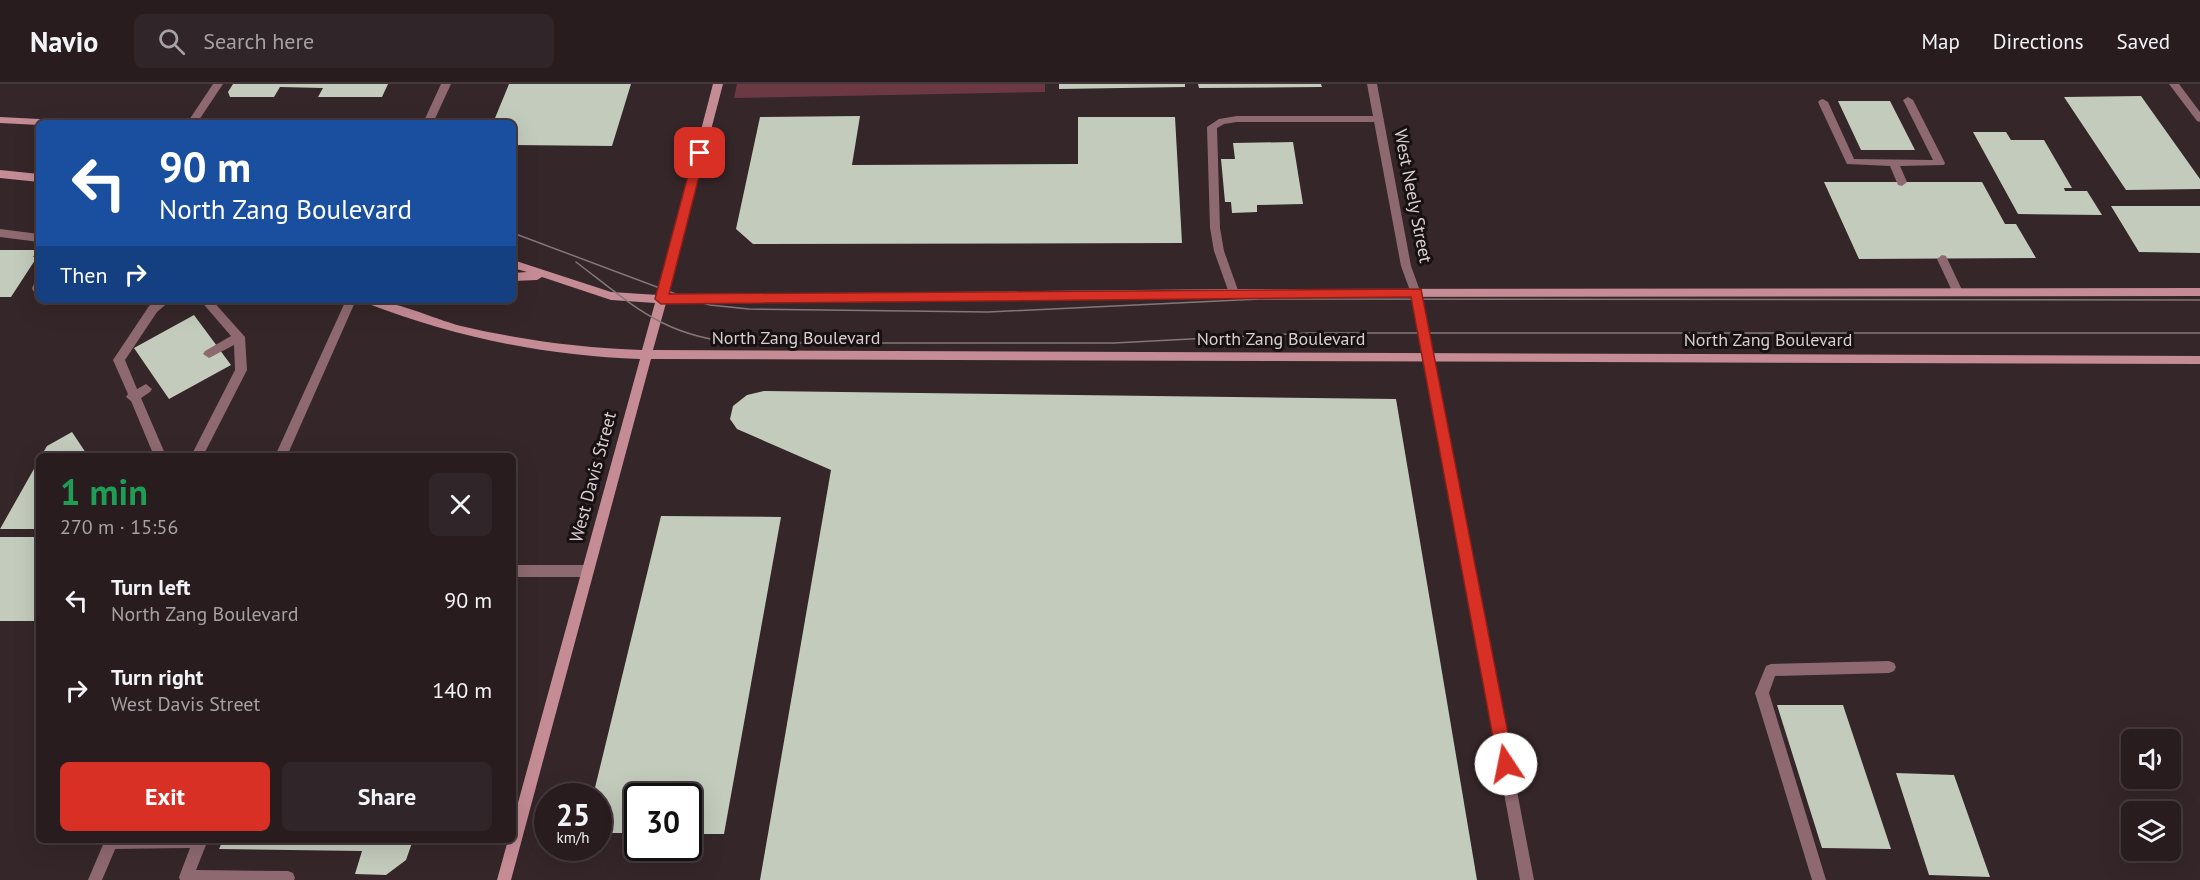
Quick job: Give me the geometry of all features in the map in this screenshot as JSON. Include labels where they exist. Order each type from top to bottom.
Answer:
[{"type":"main road","name":"West Davis Street","points":[[516,835],[718,84]]},
{"type":"main road","points":[[0,120],[36,122]]},
{"type":"main road","points":[[0,174],[36,178]]},
{"type":"main road","points":[[516,265],[610,296],[661,299],[1234,293],[2200,292]]},
{"type":"main road","points":[[516,278],[544,276]]},
{"type":"main road","name":"North Zang Boulevard","points":[[377,303],[409,316],[528,344],[593,352],[705,356],[2200,360]]},
{"type":"main road","name":"West Davis Street","points":[[504,880],[514,843]]},
{"type":"street","points":[[194,120],[218,84]]},
{"type":"street","points":[[429,120],[446,84]]},
{"type":"street","name":"West Neely Street","points":[[1372,84],[1406,266],[1416,293],[1429,357],[1527,880]]},
{"type":"street","points":[[2174,84],[2200,119]]},
{"type":"street","points":[[1823,102],[1851,162],[1940,163],[1908,100]]},
{"type":"street","points":[[1234,293],[1219,252],[1215,228],[1212,128],[1222,121],[1237,119],[1379,119]]},
{"type":"street","points":[[1893,163],[1902,182]]},
{"type":"street","points":[[0,233],[36,238]]},
{"type":"street","points":[[1941,259],[1958,292]]},
{"type":"street","points":[[159,453],[132,397],[118,360],[153,309],[162,303]]},
{"type":"street","points":[[199,453],[241,370],[239,337],[208,303]]},
{"type":"street","points":[[283,453],[350,303]]},
{"type":"street","points":[[208,354],[239,337]]},
{"type":"street","points":[[132,397],[146,389]]},
{"type":"street","points":[[516,571],[587,571]]},
{"type":"street","points":[[1819,880],[1762,693],[1771,670],[1890,667]]},
{"type":"street","points":[[94,880],[110,843]]},
{"type":"street","points":[[199,843],[186,877],[288,878],[287,880]]},
{"type":"shaded area","points":[[737,84],[1045,84],[1045,92],[734,98]]},
{"type":"building","points":[[233,84],[388,84],[382,97],[318,97],[323,88],[280,87],[274,97],[230,97],[228,92]]},
{"type":"building","points":[[509,84],[631,84],[612,146],[516,145],[516,120],[494,120]]},
{"type":"building","points":[[1059,84],[1185,84],[1185,87],[1059,89]]},
{"type":"building","points":[[1198,84],[1321,84],[1322,87],[1199,88]]},
{"type":"building","points":[[2141,96],[2200,179],[2200,189],[2126,190],[2064,97]]},
{"type":"building","points":[[1838,101],[1890,101],[1915,150],[1861,150]]},
{"type":"building","points":[[860,116],[852,165],[1078,164],[1078,117],[1175,117],[1182,243],[753,244],[736,229],[760,117]]},
{"type":"building","points":[[1973,132],[2006,132],[2011,140],[2044,140],[2072,188],[2064,188],[2065,191],[2087,191],[2102,215],[2018,214]]},
{"type":"building","points":[[1293,142],[1303,204],[1257,205],[1257,212],[1232,213],[1231,202],[1225,202],[1221,159],[1235,159],[1233,143]]},
{"type":"building","points":[[1824,182],[1982,182],[2005,224],[2016,224],[2036,258],[1859,259]]},
{"type":"building","points":[[2111,206],[2200,206],[2200,253],[2139,252]]},
{"type":"building","points":[[0,250],[36,250],[33,257],[36,259],[11,297],[0,297]]},
{"type":"building","points":[[194,315],[231,365],[169,399],[134,348]]},
{"type":"building","points":[[764,391],[1396,399],[1477,880],[760,880],[831,470],[737,429],[730,419],[733,406],[747,395]]},
{"type":"building","points":[[72,432],[86,453],[43,453],[47,446]]},
{"type":"building","points":[[36,465],[36,529],[0,529]]},
{"type":"building","points":[[661,516],[781,517],[724,834],[702,834],[702,783],[624,783],[624,833],[612,833],[612,783],[596,783]]},
{"type":"building","points":[[0,537],[36,537],[36,621],[0,621]]},
{"type":"building","points":[[1777,705],[1843,705],[1891,849],[1822,848]]},
{"type":"building","points":[[1896,773],[1954,775],[1990,877],[1929,875]]},
{"type":"building","points":[[222,843],[412,843],[406,860],[386,875],[355,874],[362,851],[219,849]]},
{"type":"tram line","points":[[516,234],[689,299],[710,305],[749,309],[988,312],[1260,299],[2200,300]]},
{"type":"tram line","points":[[576,262],[634,306],[671,327],[715,340],[742,343],[1114,343],[1308,333],[2200,333]]},
{"type":"route","points":[[700,153],[661,299],[1416,293],[1506,764]]}]
